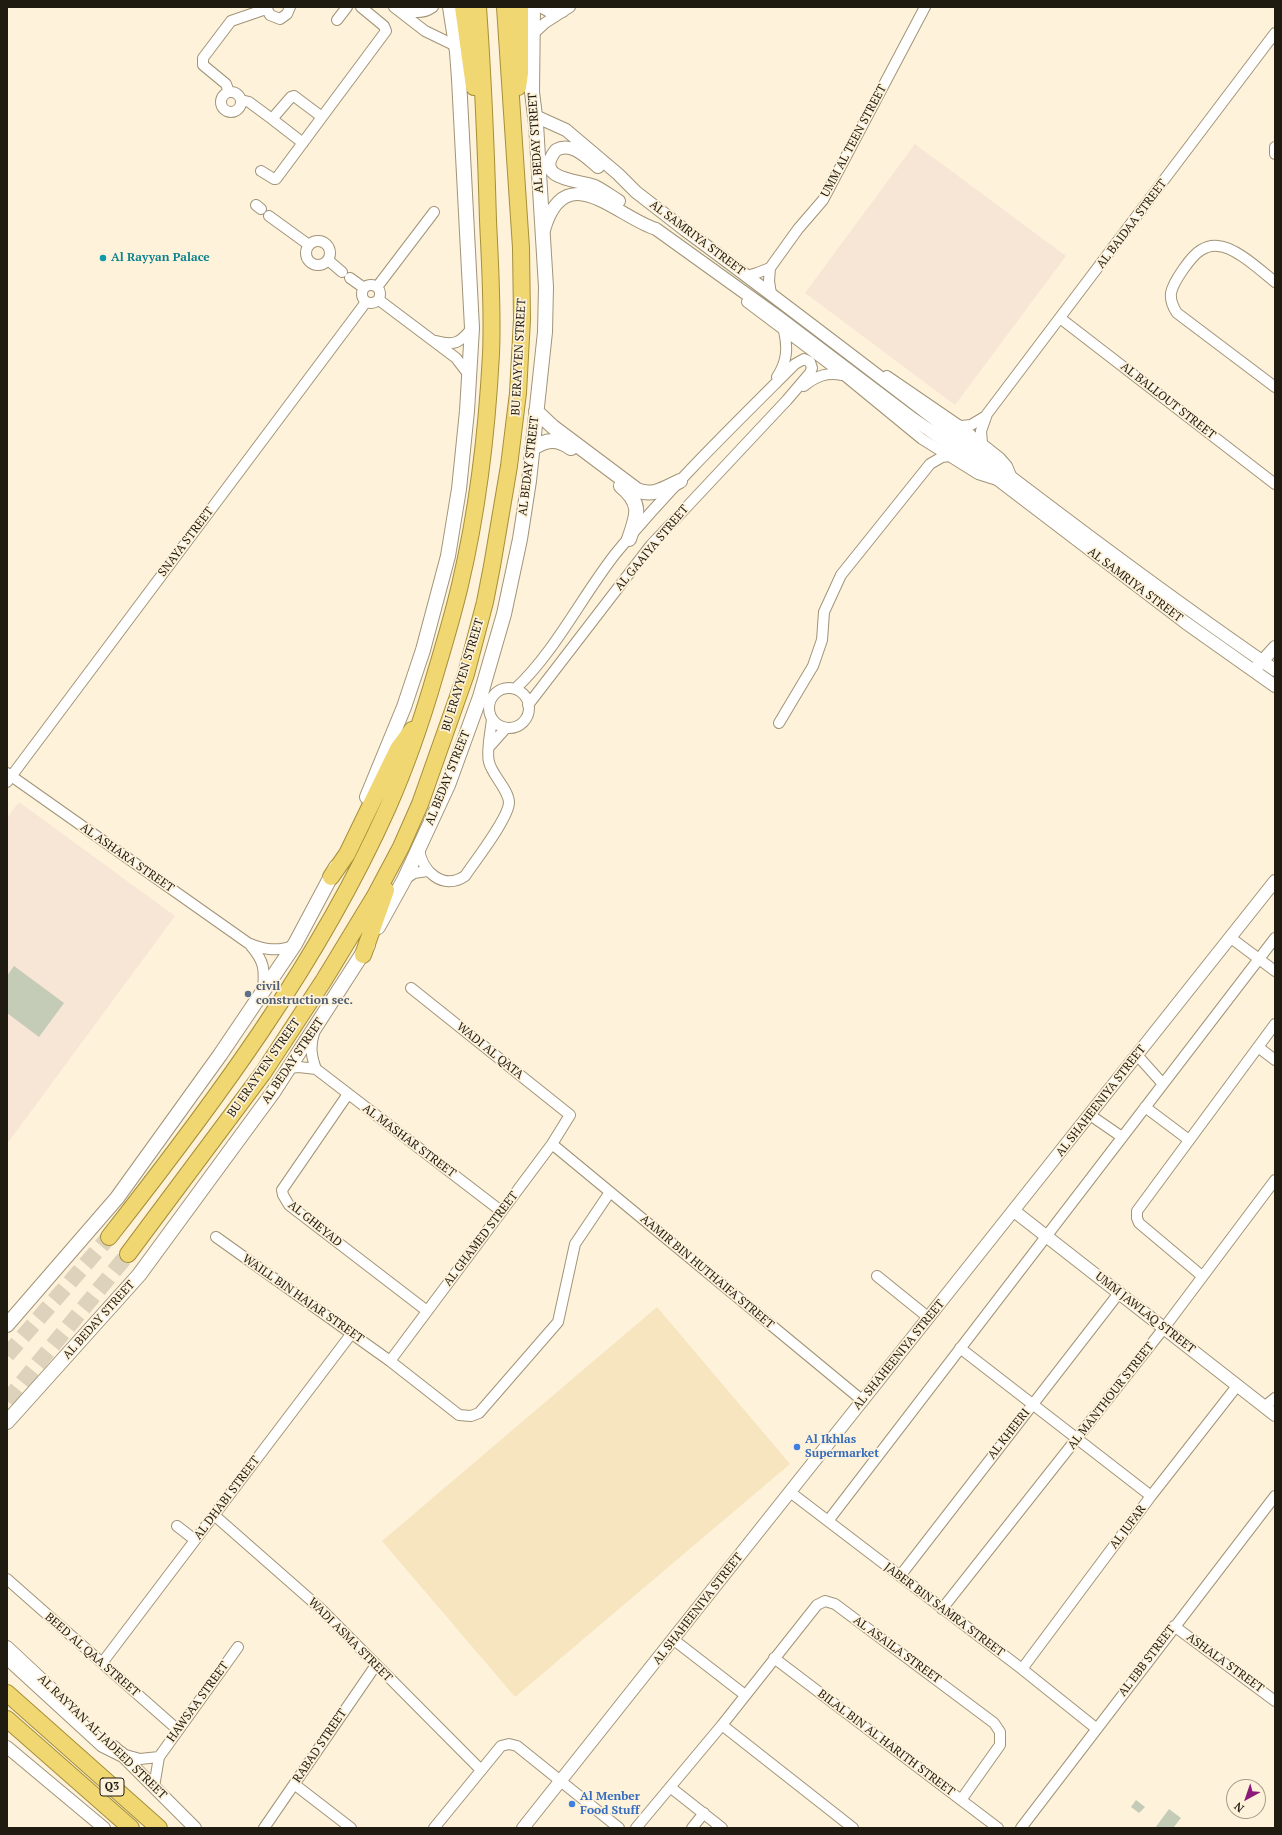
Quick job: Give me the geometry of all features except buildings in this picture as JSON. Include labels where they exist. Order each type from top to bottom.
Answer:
[{"type":"highway","points":[[462,7],[474,89],[485,124]]},
{"type":"highway","name":"BU ERAYYEN STREET","points":[[109,1237],[241,1060],[296,978],[332,919],[388,808],[421,720],[460,587],[475,509],[489,385],[492,315],[485,124],[478,7]]},
{"type":"highway","name":"BU ERAYYEN STREET","points":[[128,1254],[280,1048],[324,980],[401,847],[431,774],[468,667],[485,602],[509,466],[518,393],[522,319],[521,248],[505,7]]},
{"type":"highway","points":[[512,110],[520,73],[520,7]]},
{"type":"highway","points":[[331,877],[347,854],[398,749],[407,735],[421,720]]},
{"type":"highway","points":[[363,955],[401,847]]},
{"type":"highway","name":"Q3","points":[[7,1693],[159,1828]]},
{"type":"highway","name":"Q3","points":[[7,1719],[132,1828]]},
{"type":"main road","points":[[8,1325],[117,1198],[263,993],[295,944],[331,877],[361,812],[404,707],[422,650],[448,556],[459,489],[469,375],[472,328],[456,46],[450,7]]},
{"type":"main road","name":"AL BEDAY STREET","points":[[7,1422],[139,1275],[289,1068],[363,955],[404,880],[448,785],[480,697],[504,614],[520,539],[545,332],[546,287],[535,116],[532,92],[533,7]]},
{"type":"main road","points":[[536,411],[553,427],[637,490],[652,494],[680,481]]},
{"type":"main road","points":[[532,449],[540,443],[547,441],[560,441],[624,489],[634,500],[637,511],[629,539]]},
{"type":"main road","points":[[7,1650],[103,1745],[122,1754]]},
{"type":"street","points":[[229,92],[226,84],[203,65],[203,58],[234,18],[266,8],[270,15],[280,19],[287,14],[290,7]]},
{"type":"street","points":[[337,20],[347,7]]},
{"type":"street","points":[[261,171],[276,179],[386,31],[384,26],[361,7]]},
{"type":"street","points":[[394,7],[426,31],[456,46]]},
{"type":"street","points":[[402,7],[414,12],[422,12],[433,7]]},
{"type":"street","points":[[540,7],[552,13],[568,9]]},
{"type":"street","name":"UMM AL TEEN STREET","points":[[770,268],[798,229],[823,200],[925,7]]},
{"type":"street","points":[[533,34],[544,23],[568,9]]},
{"type":"street","name":"AL BAIDAA STREET","points":[[961,426],[977,423],[987,414],[1275,33]]},
{"type":"street","points":[[241,100],[240,107],[235,111],[226,110],[221,102],[223,95],[229,92],[236,93],[241,100],[249,102],[303,144]]},
{"type":"street","points":[[272,119],[292,96],[322,117]]},
{"type":"street","name":"AL SAMRIYA STREET","points":[[535,116],[571,133],[618,174],[636,192],[1012,479],[1089,543],[1257,674],[1275,686]]},
{"type":"street","points":[[1275,147],[1275,154]]},
{"type":"street","points":[[636,192],[617,182],[574,148],[559,148],[551,157],[551,168],[558,177],[564,180],[587,184],[601,189],[656,229]]},
{"type":"street","name":"AL SAMRIYA STREET","points":[[543,233],[551,211],[556,204],[569,196],[584,194],[594,196],[647,227],[656,229],[683,250],[778,316],[913,419],[1089,543],[1242,648],[1272,659]]},
{"type":"street","points":[[262,210],[309,245]]},
{"type":"street","points":[[377,287],[434,212]]},
{"type":"street","points":[[317,240],[326,243],[331,251],[328,260],[324,264],[313,264],[306,255],[306,250],[309,245],[317,240]]},
{"type":"street","points":[[1275,282],[1232,250],[1224,247],[1209,246],[1195,255],[1173,286],[1171,294],[1173,307],[1178,313],[1275,387]]},
{"type":"street","name":"AL SAMRIYA STREET","points":[[683,250],[695,264],[844,375],[930,445],[985,477],[999,480]]},
{"type":"street","points":[[328,260],[364,288]]},
{"type":"street","points":[[747,276],[770,268],[769,282],[771,294]]},
{"type":"street","points":[[370,285],[377,287],[381,293],[379,300],[372,304],[366,302],[362,295],[364,288],[370,285]]},
{"type":"street","points":[[379,300],[459,361],[469,375]]},
{"type":"street","name":"SNAYA STREET","points":[[8,777],[366,302]]},
{"type":"street","name":"AL BALLOUT STREET","points":[[1060,318],[1275,484]]},
{"type":"street","points":[[432,340],[445,344],[454,343],[464,338],[472,328]]},
{"type":"street","name":"AL GAAIYA STREET","points":[[763,396],[780,372],[786,360],[787,346],[784,331]]},
{"type":"street","name":"AL GAAIYA STREET","points":[[515,689],[536,667],[595,581],[629,539],[680,481],[798,361],[807,360],[811,365],[811,371],[787,400],[651,545],[528,705]]},
{"type":"street","name":"AL SAMRIYA STREET","points":[[860,362],[872,367],[890,378],[961,426],[1003,460],[1012,479]]},
{"type":"street","name":"AL GAAIYA STREET","points":[[787,400],[814,378],[830,373],[844,375]]},
{"type":"street","name":"AL BAIDAA STREET","points":[[982,443],[981,431],[987,414]]},
{"type":"street","points":[[930,445],[930,464]]},
{"type":"street","points":[[780,723],[813,666],[822,640],[824,612],[842,575],[930,464],[936,460],[949,456]]},
{"type":"street","points":[[1242,648],[1262,651],[1272,659],[1257,674]]},
{"type":"street","points":[[507,688],[515,689],[526,698],[528,705],[528,714],[523,722],[506,728],[498,725],[492,719],[489,712],[489,703],[493,696],[499,690],[507,688]]},
{"type":"street","points":[[419,848],[420,858],[427,871],[446,881],[458,881],[465,876],[505,816],[509,802],[508,796],[492,771],[488,760],[492,719]]},
{"type":"street","points":[[490,746],[506,728]]},
{"type":"street","name":"AL ASHARA STREET","points":[[8,777],[248,943],[261,949],[276,950],[295,944]]},
{"type":"street","points":[[404,880],[414,873],[427,871]]},
{"type":"street","name":"AL SHAHEENIYA STREET","points":[[523,1828],[674,1640],[1275,882]]},
{"type":"street","points":[[1231,938],[1275,971]]},
{"type":"street","points":[[828,1521],[1275,938]]},
{"type":"street","name":"AL ASHARA STREET","points":[[248,943],[259,955],[265,970],[263,993]]},
{"type":"street","name":"WADI AL QATA","points":[[411,988],[570,1114]]},
{"type":"street","points":[[1202,1276],[1144,1228],[1136,1218],[1137,1211],[1275,1024]]},
{"type":"street","points":[[289,1068],[299,1066],[316,1069],[312,1056],[311,1043],[315,1030]]},
{"type":"street","points":[[1258,1047],[1275,1060]]},
{"type":"street","points":[[1137,1055],[1163,1084]]},
{"type":"street","name":"AL MASHAR STREET","points":[[316,1069],[501,1211]]},
{"type":"street","name":"AL GHEYAD","points":[[348,1094],[282,1190],[283,1195],[289,1205],[427,1311]]},
{"type":"street","points":[[1146,1107],[1189,1140]]},
{"type":"street","name":"AL GHAMED STREET","points":[[390,1361],[552,1144],[570,1114]]},
{"type":"street","points":[[1090,1115],[1122,1137]]},
{"type":"street","name":"AAMIR BIN HUTHAIFA STREET","points":[[552,1144],[863,1401]]},
{"type":"street","name":"AL MANTHOUR STREET","points":[[942,1608],[1164,1328],[1275,1180]]},
{"type":"street","name":"WAILL BIN HAJAR STREET","points":[[216,1237],[390,1361],[460,1415],[471,1416],[479,1413],[558,1322],[575,1244],[610,1192]]},
{"type":"street","name":"UMM JAWLAQ STREET","points":[[1014,1211],[1272,1412]]},
{"type":"street","points":[[877,1276],[928,1318]]},
{"type":"street","name":"AL KHEERI","points":[[900,1576],[1119,1293]]},
{"type":"street","name":"AL DHABI STREET","points":[[102,1663],[352,1334]]},
{"type":"street","points":[[960,1348],[1151,1496]]},
{"type":"street","name":"AL JUFAR","points":[[1022,1669],[1151,1496],[1237,1386]]},
{"type":"street","points":[[1272,1412],[1275,1398]]},
{"type":"street","name":"JABER BIN SAMRA STREET","points":[[790,1492],[1022,1669],[1097,1729]]},
{"type":"street","name":"AL EBB STREET","points":[[1021,1828],[1174,1626],[1275,1496]]},
{"type":"street","name":"WADI ASMA STREET","points":[[214,1515],[321,1609],[482,1770]]},
{"type":"street","points":[[177,1526],[195,1540]]},
{"type":"street","name":"BEED AL QAA STREET","points":[[7,1579],[178,1730]]},
{"type":"street","name":"AL ASAILA STREET","points":[[636,1828],[722,1725],[817,1605],[825,1601],[835,1604],[994,1723],[1000,1732],[1000,1744],[961,1800]]},
{"type":"street","name":"ASHALA STREET","points":[[1174,1626],[1275,1701]]},
{"type":"street","points":[[674,1640],[745,1695]]},
{"type":"street","name":"HAWSAA STREET","points":[[154,1787],[159,1756],[238,1647]]},
{"type":"street","name":"BILAL BIN AL HARITH STREET","points":[[774,1658],[998,1828]]},
{"type":"street","name":"RABAD STREET","points":[[264,1828],[376,1665]]},
{"type":"street","points":[[722,1725],[853,1828]]},
{"type":"street","points":[[434,1828],[501,1746],[509,1744],[517,1746],[619,1828]]},
{"type":"street","points":[[7,1747],[104,1828]]},
{"type":"street","points":[[122,1754],[140,1759],[159,1756]]},
{"type":"street","name":"AL RAYYAN AL JADEED STREET","points":[[122,1754],[195,1828]]},
{"type":"street","points":[[294,1784],[351,1828]]},
{"type":"street","points":[[670,1787],[722,1828]]},
{"type":"street","points":[[692,1828],[704,1813]]},
{"type":"shaded area","points":[[915,144],[1066,256],[955,405],[805,293]]},
{"type":"shaded area","points":[[19,802],[175,916],[7,1144],[7,818]]},
{"type":"shaded area","points":[[657,1307],[790,1464],[515,1697],[382,1541]]},
{"type":"green space","points":[[14,966],[64,1003],[39,1037],[7,1013],[7,976]]},
{"type":"green space","points":[[1136,1800],[1145,1807],[1139,1813],[1131,1807]]},
{"type":"green space","points":[[1169,1809],[1181,1818],[1173,1828],[1155,1828]]},
{"type":"tunnel","points":[[7,1355],[109,1237]]},
{"type":"tunnel","points":[[7,1401],[128,1254]]},
{"type":"place","name":"Al Rayyan Palace","points":[[103,258]]},
{"type":"place","name":"civil construction sec.","points":[[248,994]]},
{"type":"place","name":"Al Ikhlas Supermarket","points":[[797,1447]]},
{"type":"place","name":"Al Menber Food Stuff","points":[[572,1804]]}]
